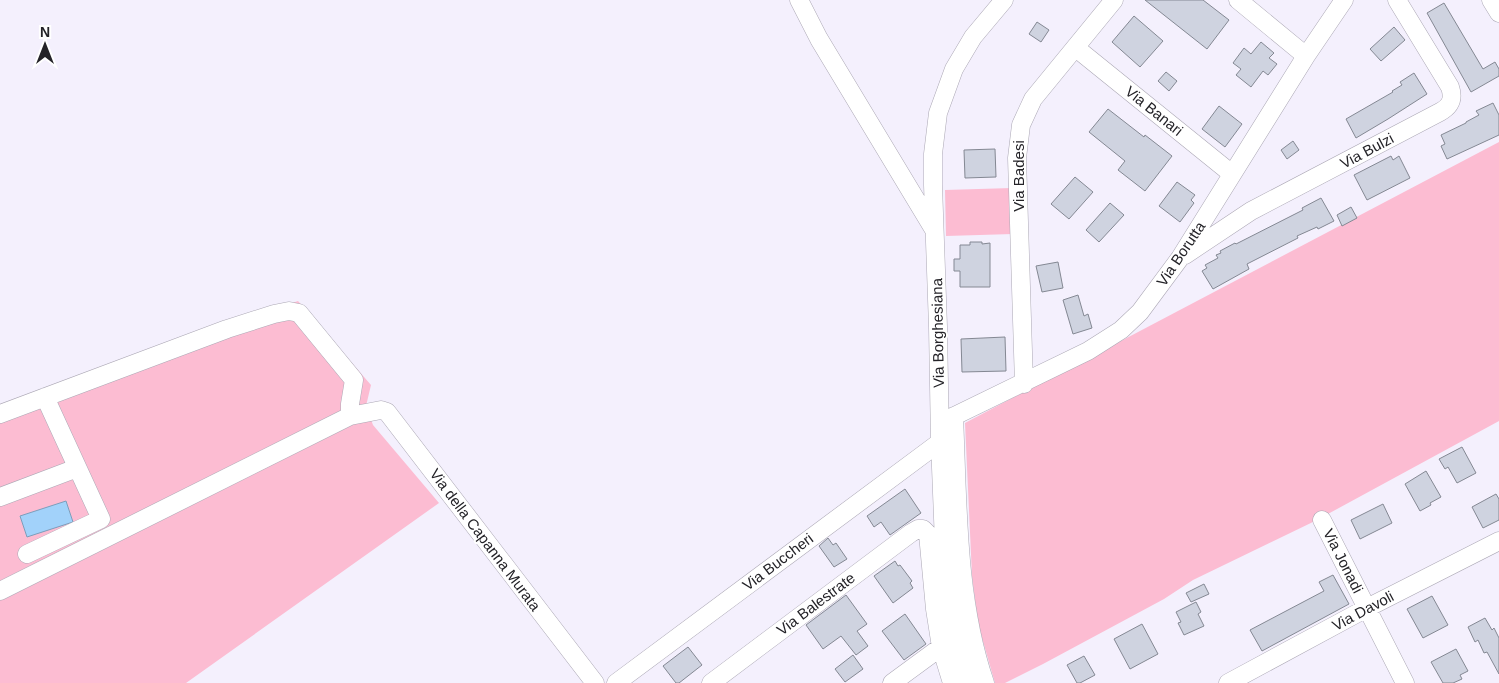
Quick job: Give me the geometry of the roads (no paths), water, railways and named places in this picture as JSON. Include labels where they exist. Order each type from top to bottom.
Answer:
[{"type":"street","points":[[799,0],[820,39],[934,230]]},
{"type":"street","name":"Via Borghesiana","points":[[970,678],[967,618],[938,327],[933,154],[936,127],[942,100],[950,77],[962,53],[979,29],[1004,0]]},
{"type":"street","name":"Via Badesi","points":[[1024,384],[1018,138],[1024,115],[1034,99],[1114,0]]},
{"type":"street","points":[[1238,0],[1306,56]]},
{"type":"street","name":"Via Borutta","points":[[947,420],[1024,384],[1088,351],[1121,330],[1149,302],[1180,258],[1306,56],[1344,0]]},
{"type":"street","name":"Via Bulzi","points":[[1180,258],[1251,211],[1440,112],[1450,104],[1452,96],[1450,87],[1397,0]]},
{"type":"street","points":[[1491,0],[1499,13]]},
{"type":"street","name":"Via Banari","points":[[1076,48],[1232,174]]},
{"type":"street","points":[[0,414],[227,329],[289,311],[299,313],[354,380],[350,416],[0,591]]},
{"type":"street","points":[[27,554],[100,519],[45,398]]},
{"type":"street","name":"Via della Capanna Murata","points":[[350,416],[381,410],[387,412],[595,683]]},
{"type":"street","name":"Via Borghesiana","points":[[947,420],[940,442],[949,609],[954,637],[970,678]]},
{"type":"street","name":"Via Buccheri","points":[[616,683],[940,442]]},
{"type":"street","points":[[0,497],[77,468]]},
{"type":"street","name":"Via Jonadi","points":[[1322,520],[1405,683]]},
{"type":"street","name":"Via Balestrate","points":[[711,683],[918,529],[926,531],[929,537],[941,647]]},
{"type":"street","name":"Via Davoli","points":[[1228,683],[1367,608],[1499,541]]},
{"type":"street","points":[[892,683],[941,647],[970,678]]},
{"type":"water","points":[[66,501],[73,522],[27,537],[20,516]]}]
